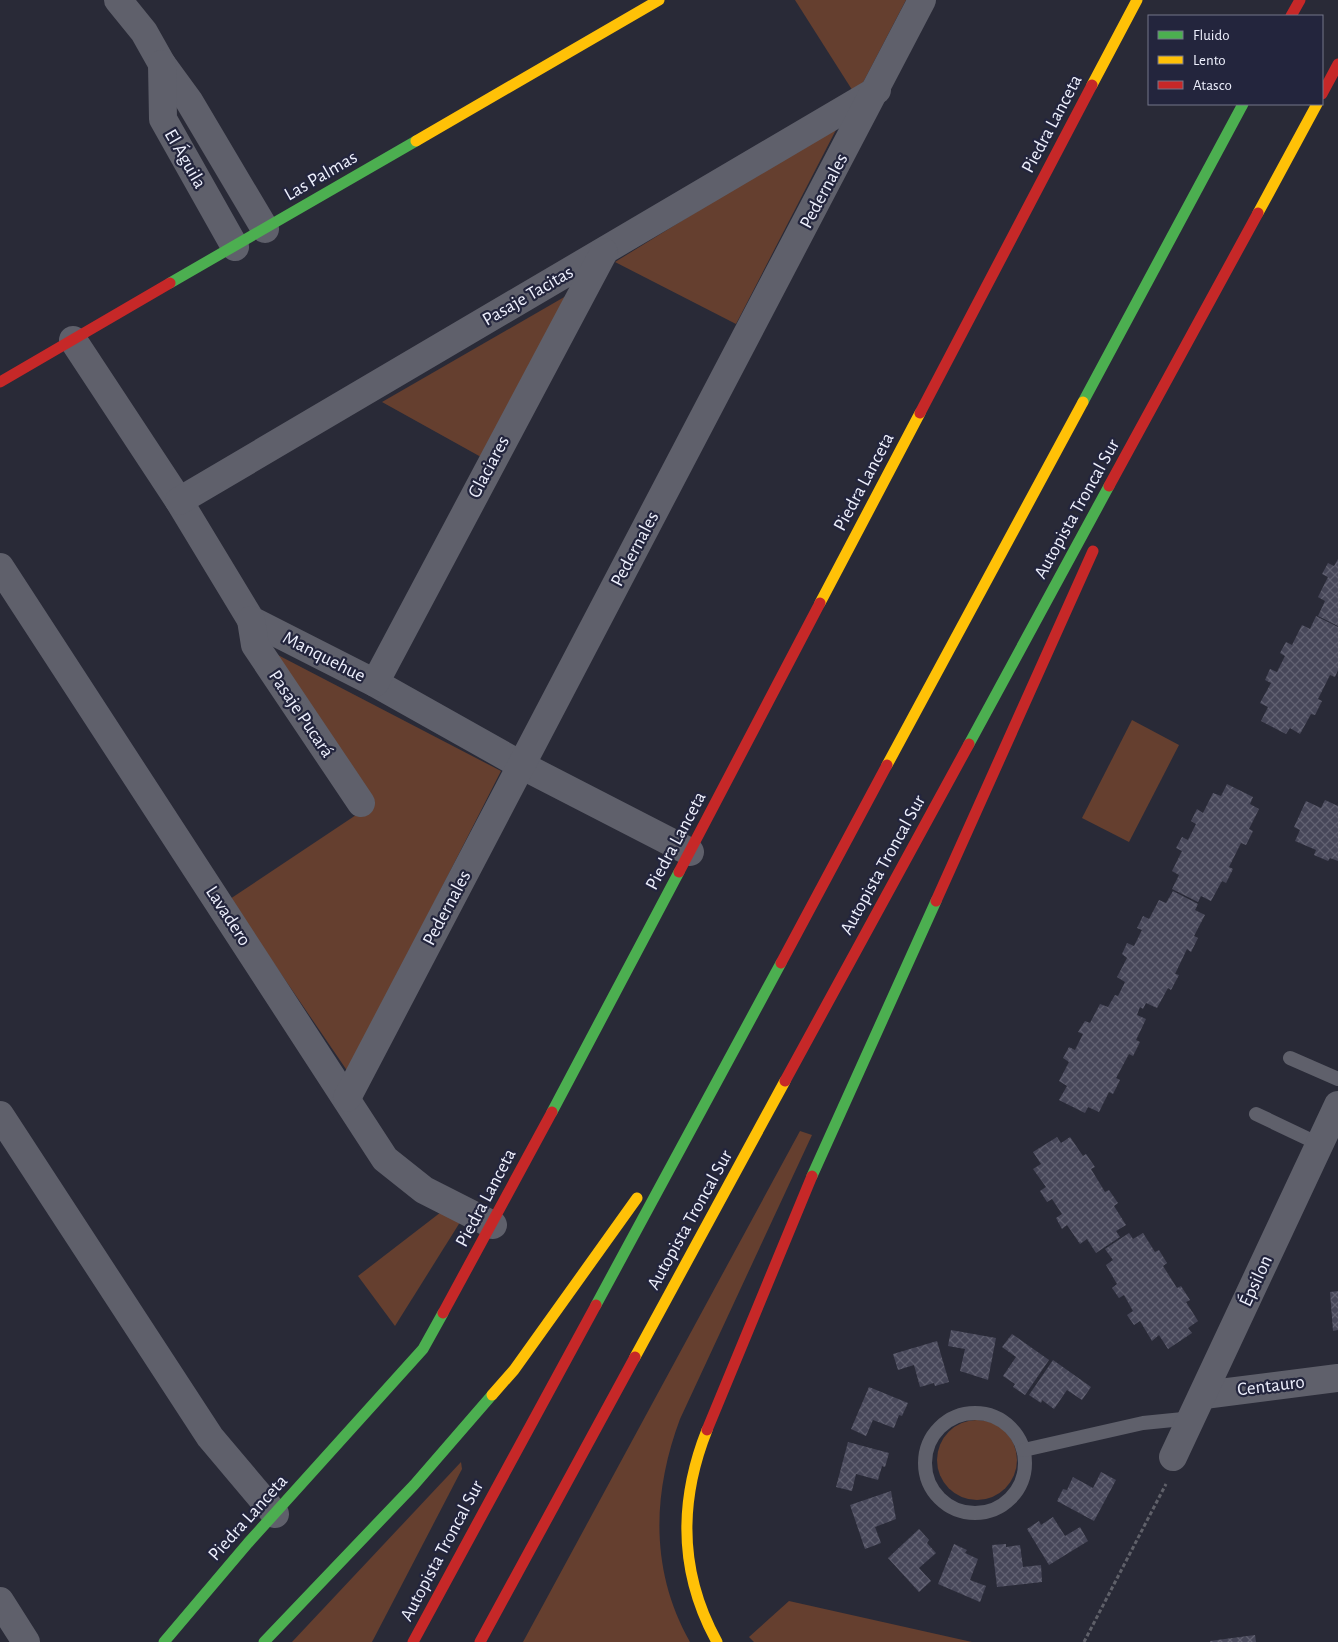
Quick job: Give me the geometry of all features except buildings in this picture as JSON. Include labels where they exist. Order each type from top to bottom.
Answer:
[{"type":"main road","name":"Las Palmas","points":[[0,382],[659,0]]},
{"type":"main road","name":"Piedra Lanceta","points":[[164,1642],[275,1514],[423,1349],[493,1225],[1137,0]]},
{"type":"main road","points":[[1292,15],[1300,0]]},
{"type":"main road","points":[[1323,92],[1338,64]]},
{"type":"main road","name":"Autopista Troncal Sur","points":[[413,1642],[710,1095],[1242,105]]},
{"type":"main road","name":"Autopista Troncal Sur","points":[[480,1642],[1316,105]]},
{"type":"main road","points":[[1120,491],[1180,355]]},
{"type":"main road","points":[[717,1642],[700,1607],[691,1578],[686,1549],[686,1519],[689,1490],[696,1461],[798,1207],[1099,536]]},
{"type":"main road","points":[[264,1642],[414,1484],[514,1370],[710,1095]]},
{"type":"street","name":"El Águila","points":[[118,0],[144,32],[162,64],[189,102],[265,229]]},
{"type":"street","name":"Pedernales","points":[[347,1098],[877,90],[922,0]]},
{"type":"street","name":"El Águila","points":[[162,64],[163,119],[235,247]]},
{"type":"street","name":"Pasaje Tacitas","points":[[179,501],[877,90]]},
{"type":"street","name":"Glaciares","points":[[375,683],[604,252]]},
{"type":"street","points":[[72,340],[179,501],[251,620]]},
{"type":"street","name":"Lavadero","points":[[0,567],[385,1159],[424,1190],[493,1225]]},
{"type":"street","name":"Manquehue","points":[[251,620],[375,683],[521,765],[690,852]]},
{"type":"street","name":"Pasaje Pucará","points":[[251,620],[255,645],[362,803]]},
{"type":"street","name":"Épsilon","points":[[1173,1457],[1338,1105]]},
{"type":"street","points":[[0,1115],[210,1437],[275,1514]]},
{"type":"street","name":"Centauro","points":[[1198,1406],[1338,1378]]},
{"type":"street","points":[[0,1601],[26,1642]]},
{"type":"lane","points":[[1290,1058],[1338,1079]]},
{"type":"lane","points":[[1256,1114],[1319,1144]]},
{"type":"lane","points":[[1024,1450],[1142,1423],[1198,1406]]},
{"type":"lane","points":[[975,1412],[992,1415],[1004,1421],[1017,1434],[1024,1450],[1025,1471],[1019,1487],[1008,1501],[998,1508],[981,1513],[963,1512],[952,1508],[939,1498],[929,1483],[925,1458],[929,1441],[938,1429],[952,1418],[975,1412]]},
{"type":"path","points":[[1084,1642],[1164,1489],[1173,1457]]},
{"type":"shaded area","points":[[795,0],[906,0],[856,96]]},
{"type":"shaded area","points":[[839,124],[736,324],[615,262]]},
{"type":"shaded area","points":[[566,296],[481,457],[382,402]]},
{"type":"shaded area","points":[[274,653],[501,771],[348,1072],[230,899],[374,803]]},
{"type":"shaded area","points":[[1132,720],[1179,745],[1129,842],[1082,818]]},
{"type":"shaded area","points":[[800,1131],[812,1135],[680,1419],[664,1476],[660,1504],[662,1560],[668,1588],[677,1615],[690,1642],[523,1642]]},
{"type":"shaded area","points":[[445,1209],[462,1219],[395,1326],[358,1276]]},
{"type":"shaded area","points":[[977,1420],[992,1423],[1005,1432],[1014,1445],[1017,1460],[1014,1475],[1005,1488],[992,1497],[977,1500],[962,1497],[949,1488],[940,1475],[937,1460],[940,1445],[949,1432],[962,1423]]},
{"type":"shaded area","points":[[461,1462],[462,1469],[372,1642],[292,1642]]},
{"type":"shaded area","points":[[789,1601],[972,1642],[754,1642],[749,1637]]},
{"type":"traffic: fast","points":[[1083,402],[1242,105]]},
{"type":"traffic: fast","points":[[170,283],[416,141]]},
{"type":"traffic: fast","points":[[969,744],[1109,486]]},
{"type":"traffic: fast","points":[[552,1112],[679,872]]},
{"type":"traffic: fast","points":[[812,1176],[936,901]]},
{"type":"traffic: fast","points":[[596,1305],[781,963]]},
{"type":"traffic: fast","points":[[164,1642],[248,1543],[423,1349],[443,1313]]},
{"type":"traffic: fast","points":[[264,1642],[414,1485],[492,1395]]},
{"type":"traffic: slow","points":[[416,141],[659,0]]},
{"type":"traffic: slow","points":[[1092,85],[1137,0]]},
{"type":"traffic: slow","points":[[1258,213],[1316,105]]},
{"type":"traffic: slow","points":[[887,765],[1083,402]]},
{"type":"traffic: slow","points":[[820,603],[920,413]]},
{"type":"traffic: slow","points":[[635,1357],[785,1081]]},
{"type":"traffic: slow","points":[[492,1395],[514,1370],[637,1198]]},
{"type":"traffic: slow","points":[[707,1430],[691,1484],[687,1511],[687,1538],[689,1564],[695,1590],[704,1616],[717,1642]]},
{"type":"traffic: jam","points":[[1292,15],[1300,0]]},
{"type":"traffic: jam","points":[[1323,92],[1338,64]]},
{"type":"traffic: jam","points":[[920,413],[1092,85]]},
{"type":"traffic: jam","points":[[1109,486],[1258,213]]},
{"type":"traffic: jam","points":[[0,382],[170,283]]},
{"type":"traffic: jam","points":[[936,901],[1093,551]]},
{"type":"traffic: jam","points":[[679,872],[820,603]]},
{"type":"traffic: jam","points":[[785,1081],[969,744]]},
{"type":"traffic: jam","points":[[781,963],[887,765]]},
{"type":"traffic: jam","points":[[443,1313],[552,1112]]},
{"type":"traffic: jam","points":[[707,1430],[812,1176]]},
{"type":"traffic: jam","points":[[413,1642],[596,1305]]},
{"type":"traffic: jam","points":[[480,1642],[635,1357]]}]
